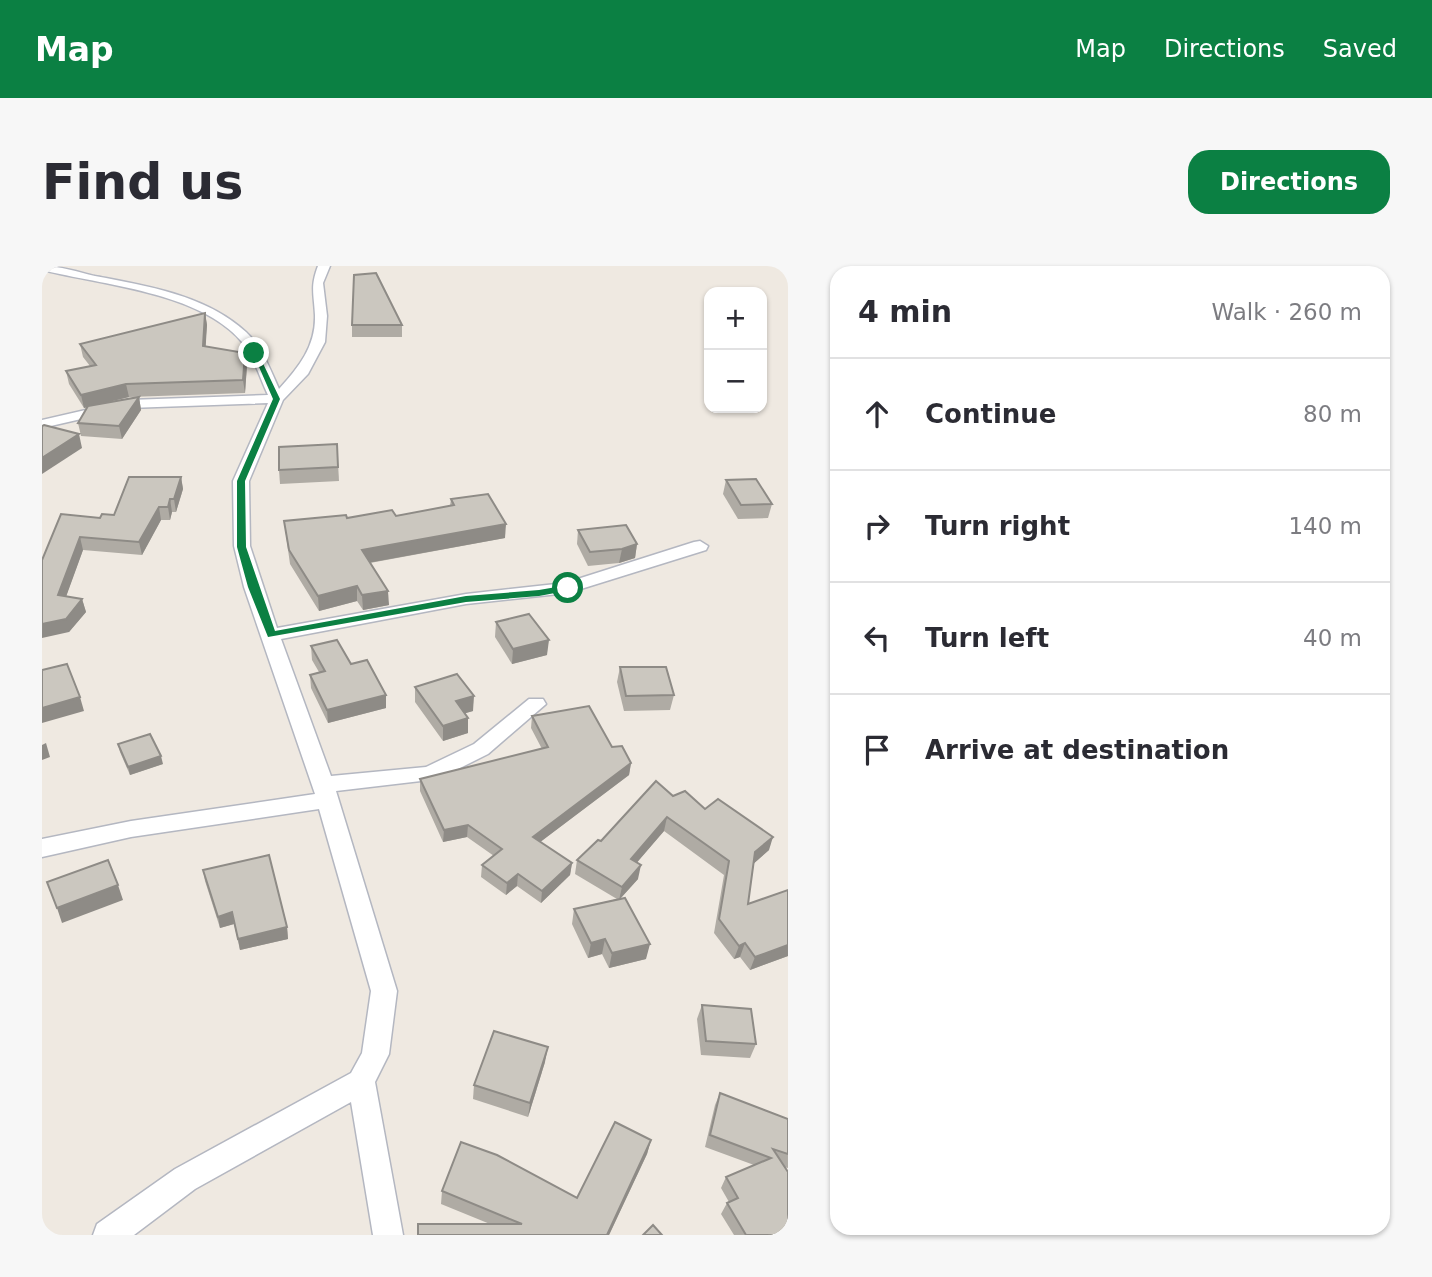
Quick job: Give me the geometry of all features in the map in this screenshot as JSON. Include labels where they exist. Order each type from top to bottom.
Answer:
[{"type":"street","points":[[324,266],[317,282],[321,316],[319,342],[303,372],[276,399],[241,481],[242,547],[253,587],[326,792],[384,991],[374,1054],[361,1082],[388,1235]]},
{"type":"street","points":[[42,267],[185,300],[213,314],[243,336],[276,399]]},
{"type":"street","points":[[42,424],[128,404],[276,399]]},
{"type":"street","points":[[272,635],[466,599],[568,588],[700,547]]},
{"type":"street","points":[[42,848],[430,774],[481,749],[536,704]]},
{"type":"street","points":[[108,1235],[185,1179],[361,1082]]},
{"type":"building","points":[[376,273],[402,325],[352,325],[354,275]]},
{"type":"building","points":[[205,313],[203,346],[245,353],[243,380],[126,384],[81,395],[66,371],[96,365],[80,344]]},
{"type":"building","points":[[139,397],[119,426],[78,423],[88,406]]},
{"type":"building","points":[[44,425],[79,434],[42,458]]},
{"type":"building","points":[[337,444],[338,467],[279,470],[279,447]]},
{"type":"building","points":[[129,477],[181,477],[174,499],[170,499],[168,507],[159,507],[139,542],[80,537],[58,595],[82,599],[66,619],[42,624],[42,560],[61,514],[100,518],[102,514],[114,515]]},
{"type":"building","points":[[756,479],[772,504],[741,505],[726,480]]},
{"type":"building","points":[[488,494],[506,524],[362,550],[388,591],[362,595],[357,586],[318,596],[289,550],[284,521],[346,515],[347,518],[392,510],[396,516],[454,505],[451,499]]},
{"type":"building","points":[[626,525],[637,544],[622,549],[590,552],[578,530]]},
{"type":"building","points":[[529,614],[549,640],[513,649],[496,622]]},
{"type":"building","points":[[337,640],[351,664],[367,660],[386,695],[327,710],[310,675],[325,671],[311,646]]},
{"type":"building","points":[[67,664],[80,697],[42,708],[42,670]]},
{"type":"building","points":[[620,667],[666,667],[674,695],[626,696]]},
{"type":"building","points":[[457,674],[474,696],[456,701],[468,718],[443,726],[415,687]]},
{"type":"building","points":[[589,706],[612,747],[622,746],[631,763],[533,837],[572,863],[542,891],[518,874],[507,883],[482,865],[502,849],[468,825],[444,830],[420,779],[548,747],[532,716]]},
{"type":"building","points":[[150,734],[161,756],[128,767],[118,744]]},
{"type":"building","points":[[656,781],[673,796],[685,791],[705,809],[718,799],[773,837],[755,852],[748,904],[788,890],[788,945],[755,957],[745,943],[739,946],[719,919],[729,861],[667,817],[631,859],[641,865],[622,887],[577,860],[598,840],[601,841]]},
{"type":"building","points":[[269,855],[287,927],[238,939],[232,912],[218,917],[203,870]]},
{"type":"building","points":[[108,860],[118,885],[57,908],[47,882]]},
{"type":"building","points":[[625,898],[650,944],[612,953],[605,939],[591,943],[574,909]]},
{"type":"building","points":[[702,1005],[751,1009],[756,1044],[706,1041]]},
{"type":"building","points":[[494,1031],[548,1047],[530,1103],[474,1085]]},
{"type":"building","points":[[720,1093],[788,1119],[788,1154],[773,1149],[788,1172],[788,1235],[746,1235],[727,1203],[738,1198],[726,1177],[771,1158],[710,1135]]},
{"type":"building","points":[[615,1122],[651,1140],[607,1235],[418,1235],[418,1224],[522,1224],[442,1191],[461,1142],[497,1155],[577,1198]]},
{"type":"building","points":[[653,1225],[662,1235],[643,1235]]},
{"type":"route","points":[[254,353],[276,399],[241,481],[242,547],[253,587],[272,635],[466,599],[568,588]]}]
